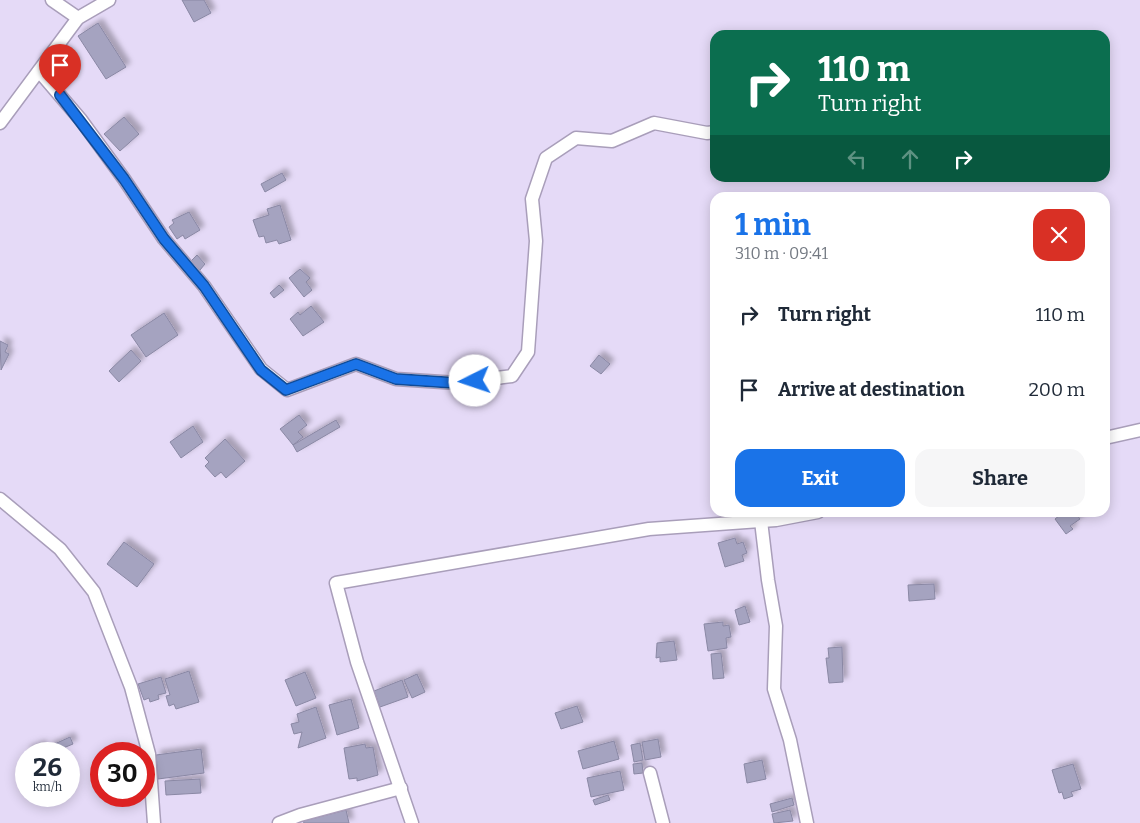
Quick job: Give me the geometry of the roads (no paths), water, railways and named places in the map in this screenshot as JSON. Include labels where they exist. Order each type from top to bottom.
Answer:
[{"type":"street","points":[[52,0],[78,18]]},
{"type":"street","points":[[0,123],[78,18],[109,0]]},
{"type":"street","points":[[39,71],[81,120],[124,179],[164,239],[204,286],[261,370],[286,390],[356,364],[396,379],[448,383],[512,376],[528,352],[536,241],[532,199],[546,158],[576,138],[612,141],[654,123],[710,133]]},
{"type":"street","points":[[1110,437],[1140,430]]},
{"type":"street","points":[[0,499],[60,549],[94,592],[131,687],[146,744],[154,823]]},
{"type":"street","points":[[412,823],[357,662],[336,583],[649,529],[761,521],[786,517]]},
{"type":"street","points":[[761,521],[776,626],[774,689],[790,740],[807,823]]},
{"type":"street","points":[[650,773],[663,823]]},
{"type":"street","points":[[279,823],[300,815],[401,788]]}]
